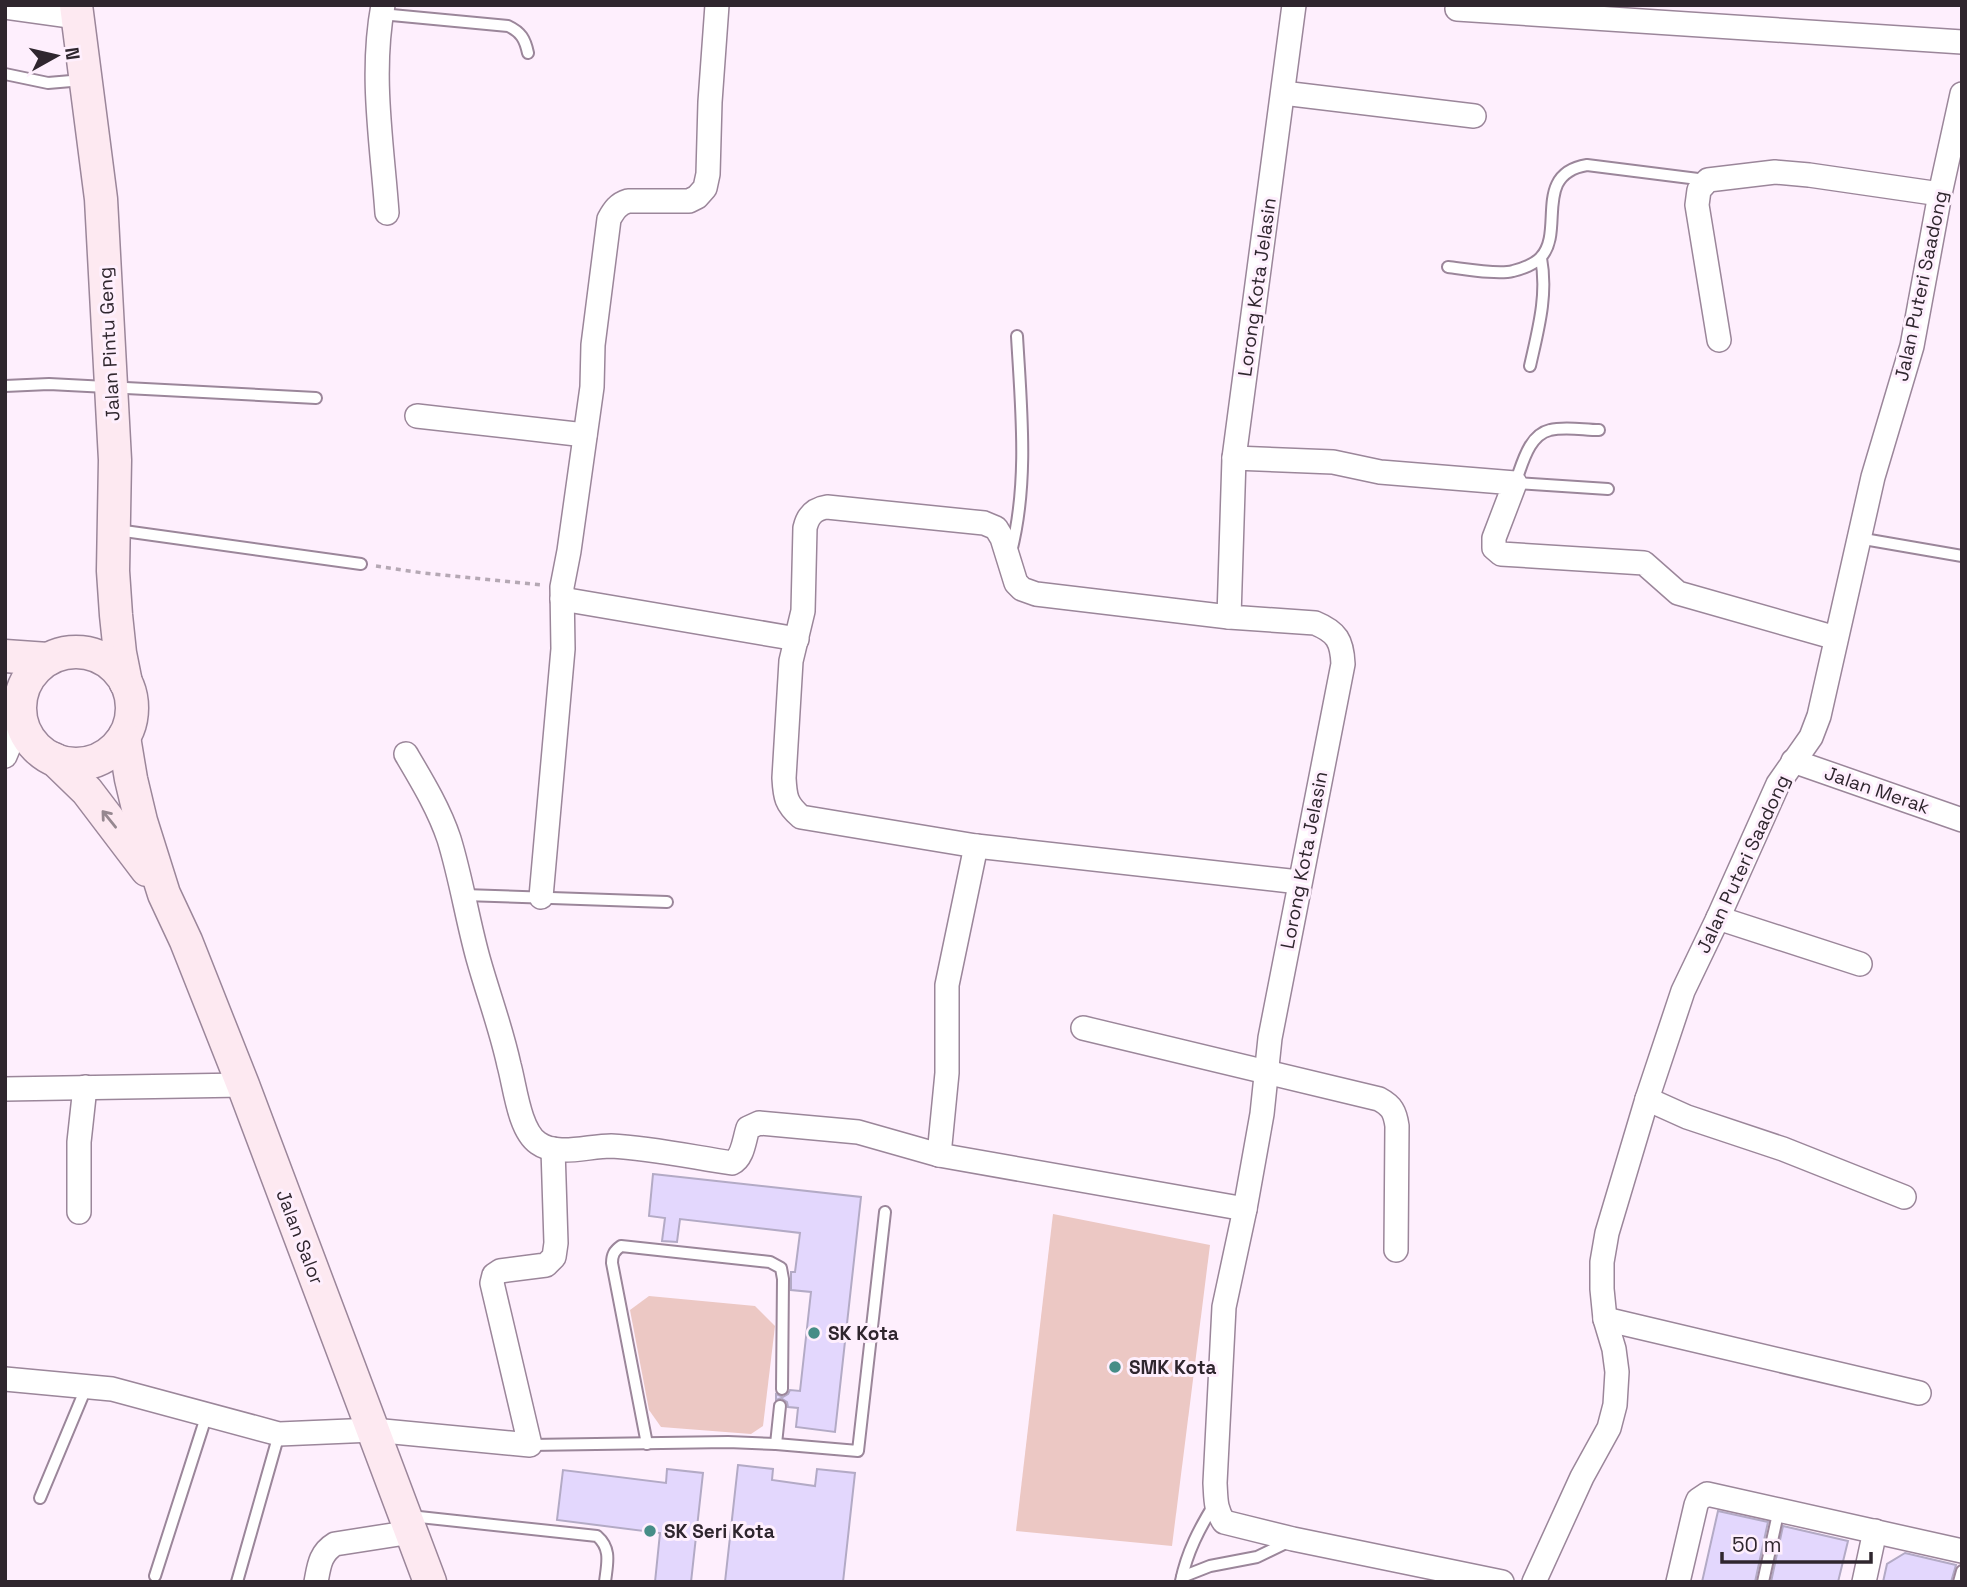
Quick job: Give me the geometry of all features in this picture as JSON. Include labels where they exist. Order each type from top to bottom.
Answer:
[{"type":"main road","name":"Jalan Pintu Geng","points":[[76,11],[101,199],[116,460],[113,571],[120,653],[127,683]]},
{"type":"main road","points":[[83,652],[101,612],[113,571]]},
{"type":"main road","points":[[65,652],[83,652],[101,657],[116,668],[127,683],[132,701],[131,720],[124,737],[114,750],[100,759],[69,764],[54,759],[14,732],[21,720],[20,702],[25,685],[34,670],[48,659],[65,652]]},
{"type":"main road","points":[[5,656],[48,659]]},
{"type":"main road","name":"Jalan Salor","points":[[124,737],[141,821],[164,894],[186,941],[243,1085],[430,1582]]},
{"type":"main road","name":"Jalan Salor","points":[[54,759],[87,791],[164,894]]},
{"type":"street","points":[[541,897],[563,649],[562,593],[586,435],[592,387],[593,345],[609,219],[620,204],[628,201],[689,201],[697,197],[705,187],[708,174],[717,5]]},
{"type":"street","name":"Lorong Kota Jelasin","points":[[1216,1501],[1224,1307],[1262,1114],[1270,1038],[1343,664],[1343,651],[1338,637],[1329,628],[1315,623],[1229,617],[1234,458],[1294,5]]},
{"type":"street","points":[[5,7],[76,11]]},
{"type":"street","points":[[382,9],[376,75],[387,213]]},
{"type":"street","points":[[1457,9],[1962,42]]},
{"type":"street","points":[[1283,93],[1474,116]]},
{"type":"street","name":"Jalan Puteri Saadong","points":[[1534,1582],[1582,1478],[1609,1428],[1615,1405],[1617,1373],[1614,1349],[1605,1319],[1602,1262],[1607,1233],[1647,1099],[1683,991],[1777,784],[1811,737],[1819,716],[1873,477],[1912,346],[1940,194],[1959,125],[1962,94]]},
{"type":"street","points":[[1719,340],[1697,205],[1699,190],[1708,180],[1775,172],[1809,174],[1940,194]]},
{"type":"street","points":[[417,415],[586,435]]},
{"type":"street","points":[[1234,458],[1333,462],[1380,472],[1515,483],[1494,538],[1494,548],[1501,554],[1644,563],[1678,593],[1836,638]]},
{"type":"street","points":[[1229,617],[1036,594],[1022,589],[1016,583],[996,527],[984,523],[819,508],[807,519],[805,528],[803,611],[791,661],[785,798],[791,809],[800,817],[976,846],[1299,882]]},
{"type":"street","points":[[562,593],[797,639]]},
{"type":"street","points":[[406,754],[433,801],[449,837],[477,957],[506,1051],[526,1129],[537,1143],[554,1149],[609,1146],[646,1149],[732,1163],[737,1161],[740,1155],[748,1128],[759,1124],[858,1132],[939,1155],[1245,1209]]},
{"type":"street","name":"Jalan Merak","points":[[1793,761],[1962,820]]},
{"type":"street","points":[[939,1155],[947,1073],[947,985],[976,846]]},
{"type":"street","points":[[1718,918],[1860,964]]},
{"type":"street","points":[[1083,1028],[1379,1099],[1390,1105],[1398,1126],[1396,1250]]},
{"type":"street","points":[[5,1088],[243,1085]]},
{"type":"street","points":[[79,1212],[79,1142],[85,1087]]},
{"type":"street","points":[[1647,1099],[1687,1117],[1783,1149],[1904,1197]]},
{"type":"street","points":[[5,1379],[112,1389],[279,1434],[373,1430],[530,1445],[492,1283],[500,1271],[546,1265],[554,1257],[554,1149]]},
{"type":"street","points":[[1605,1319],[1919,1393]]},
{"type":"street","points":[[1678,1582],[1696,1505],[1702,1496],[1713,1494],[1962,1551]]},
{"type":"street","points":[[1216,1501],[1218,1513],[1224,1522],[1502,1582]]},
{"type":"street","points":[[316,1582],[326,1549],[335,1544],[409,1524]]},
{"type":"street","points":[[1864,1582],[1875,1531]]},
{"type":"lane","points":[[382,9],[508,26],[518,30],[525,40],[528,52]]},
{"type":"lane","points":[[5,74],[48,83],[85,80]]},
{"type":"lane","points":[[1448,267],[1510,272],[1527,267],[1541,258],[1548,246],[1556,186],[1574,167],[1587,165],[1708,180]]},
{"type":"lane","points":[[1530,366],[1542,307],[1544,273],[1541,258]]},
{"type":"lane","points":[[1009,562],[1018,523],[1022,428],[1017,336]]},
{"type":"lane","points":[[5,386],[49,384],[316,398]]},
{"type":"lane","points":[[1600,430],[1548,430],[1536,438],[1528,450],[1515,483],[1608,489]]},
{"type":"lane","points":[[114,529],[360,564]]},
{"type":"lane","points":[[1858,538],[1962,556]]},
{"type":"lane","points":[[464,895],[667,902]]},
{"type":"lane","points":[[530,1445],[728,1442],[858,1451],[885,1212]]},
{"type":"lane","points":[[647,1444],[612,1263],[615,1250],[621,1246],[770,1262],[780,1268],[783,1279],[782,1389]]},
{"type":"lane","points":[[40,1498],[86,1388]]},
{"type":"lane","points":[[776,1444],[780,1406]]},
{"type":"lane","points":[[155,1576],[207,1414]]},
{"type":"lane","points":[[237,1582],[279,1434]]},
{"type":"lane","points":[[1182,1579],[1197,1533],[1216,1501]]},
{"type":"lane","points":[[1763,1582],[1779,1509]]},
{"type":"lane","points":[[409,1524],[597,1536],[608,1549],[605,1582]]},
{"type":"lane","points":[[1182,1579],[1210,1566],[1257,1557],[1293,1539]]},
{"type":"lane","points":[[1959,1582],[1962,1571]]},
{"type":"path","points":[[360,564],[562,593]]},
{"type":"shaded area","name":"SMK Kota","points":[[1053,1214],[1210,1245],[1172,1546],[1016,1531]]},
{"type":"shaded area","points":[[649,1296],[755,1306],[775,1326],[763,1426],[751,1434],[661,1427],[649,1410],[630,1310]]},
{"type":"building","points":[[653,1174],[861,1197],[835,1432],[796,1427],[798,1408],[788,1407],[787,1402],[781,1398],[776,1400],[776,1394],[783,1397],[790,1390],[800,1391],[811,1292],[791,1290],[791,1272],[795,1272],[800,1233],[680,1219],[677,1242],[662,1241],[665,1218],[649,1216]]},
{"type":"building","points":[[738,1465],[773,1469],[772,1480],[815,1486],[817,1469],[855,1473],[843,1582],[725,1582]]},
{"type":"building","points":[[667,1469],[703,1473],[691,1582],[655,1582],[660,1533],[557,1520],[563,1470],[666,1483]]},
{"type":"building","points":[[1718,1511],[1768,1522],[1755,1582],[1702,1582]]},
{"type":"building","points":[[1783,1526],[1848,1541],[1838,1582],[1771,1582]]},
{"type":"building","points":[[1905,1553],[1956,1565],[1951,1582],[1883,1582],[1887,1564]]},
{"type":"place","name":"SK Kota","points":[[814,1333]]},
{"type":"place","name":"SMK Kota","points":[[1115,1367]]},
{"type":"place","name":"SK Seri Kota","points":[[650,1531]]}]
